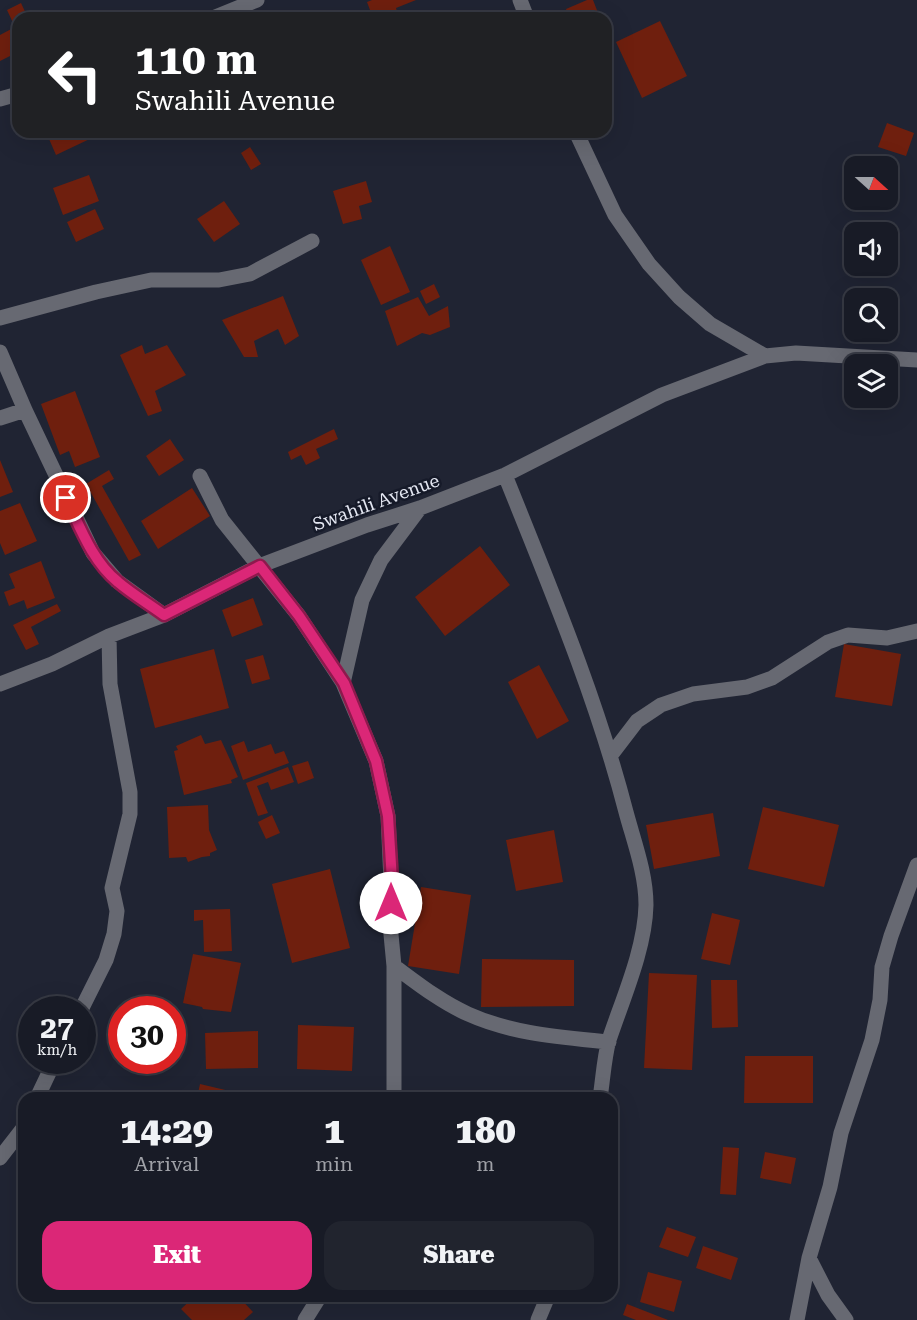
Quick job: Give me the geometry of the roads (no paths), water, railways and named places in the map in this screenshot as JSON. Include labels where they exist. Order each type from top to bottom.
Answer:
[{"type":"street","points":[[228,12],[257,0]]},
{"type":"street","points":[[579,138],[615,215],[649,264],[679,297],[710,324],[765,356]]},
{"type":"street","points":[[0,318],[151,280],[219,280],[250,274],[312,241]]},
{"type":"street","points":[[0,352],[93,553],[117,582],[164,615]]},
{"type":"street","name":"Swahili Avenue","points":[[0,684],[51,664],[109,636],[164,615],[260,566],[505,475],[662,395],[765,356],[796,353],[917,360]]},
{"type":"street","points":[[0,418],[25,410]]},
{"type":"street","points":[[505,475],[611,755],[642,875],[646,905],[642,932],[632,972],[609,1042],[601,1092]]},
{"type":"street","points":[[200,476],[222,520],[299,616],[344,683],[376,761],[388,816],[392,881],[390,924],[394,966],[394,1092]]},
{"type":"street","points":[[344,683],[362,600],[381,560],[420,508]]},
{"type":"street","points":[[611,755],[637,722],[661,705],[693,694],[747,687],[772,678],[828,642],[848,635],[887,638],[917,631]]},
{"type":"street","points":[[88,996],[106,960],[114,934],[117,911],[112,888],[130,814],[130,792],[110,684],[109,636]]},
{"type":"street","points":[[797,1320],[809,1258],[830,1187],[841,1133],[872,1040],[880,1000],[882,967],[917,865]]},
{"type":"street","points":[[394,966],[457,1008],[505,1027],[554,1036],[609,1042]]},
{"type":"street","points":[[40,1092],[48,1074]]},
{"type":"street","points":[[0,1158],[18,1134]]},
{"type":"street","points":[[809,1258],[828,1295],[846,1320]]},
{"type":"street","points":[[305,1320],[316,1302]]},
{"type":"street","points":[[538,1320],[546,1302]]}]
